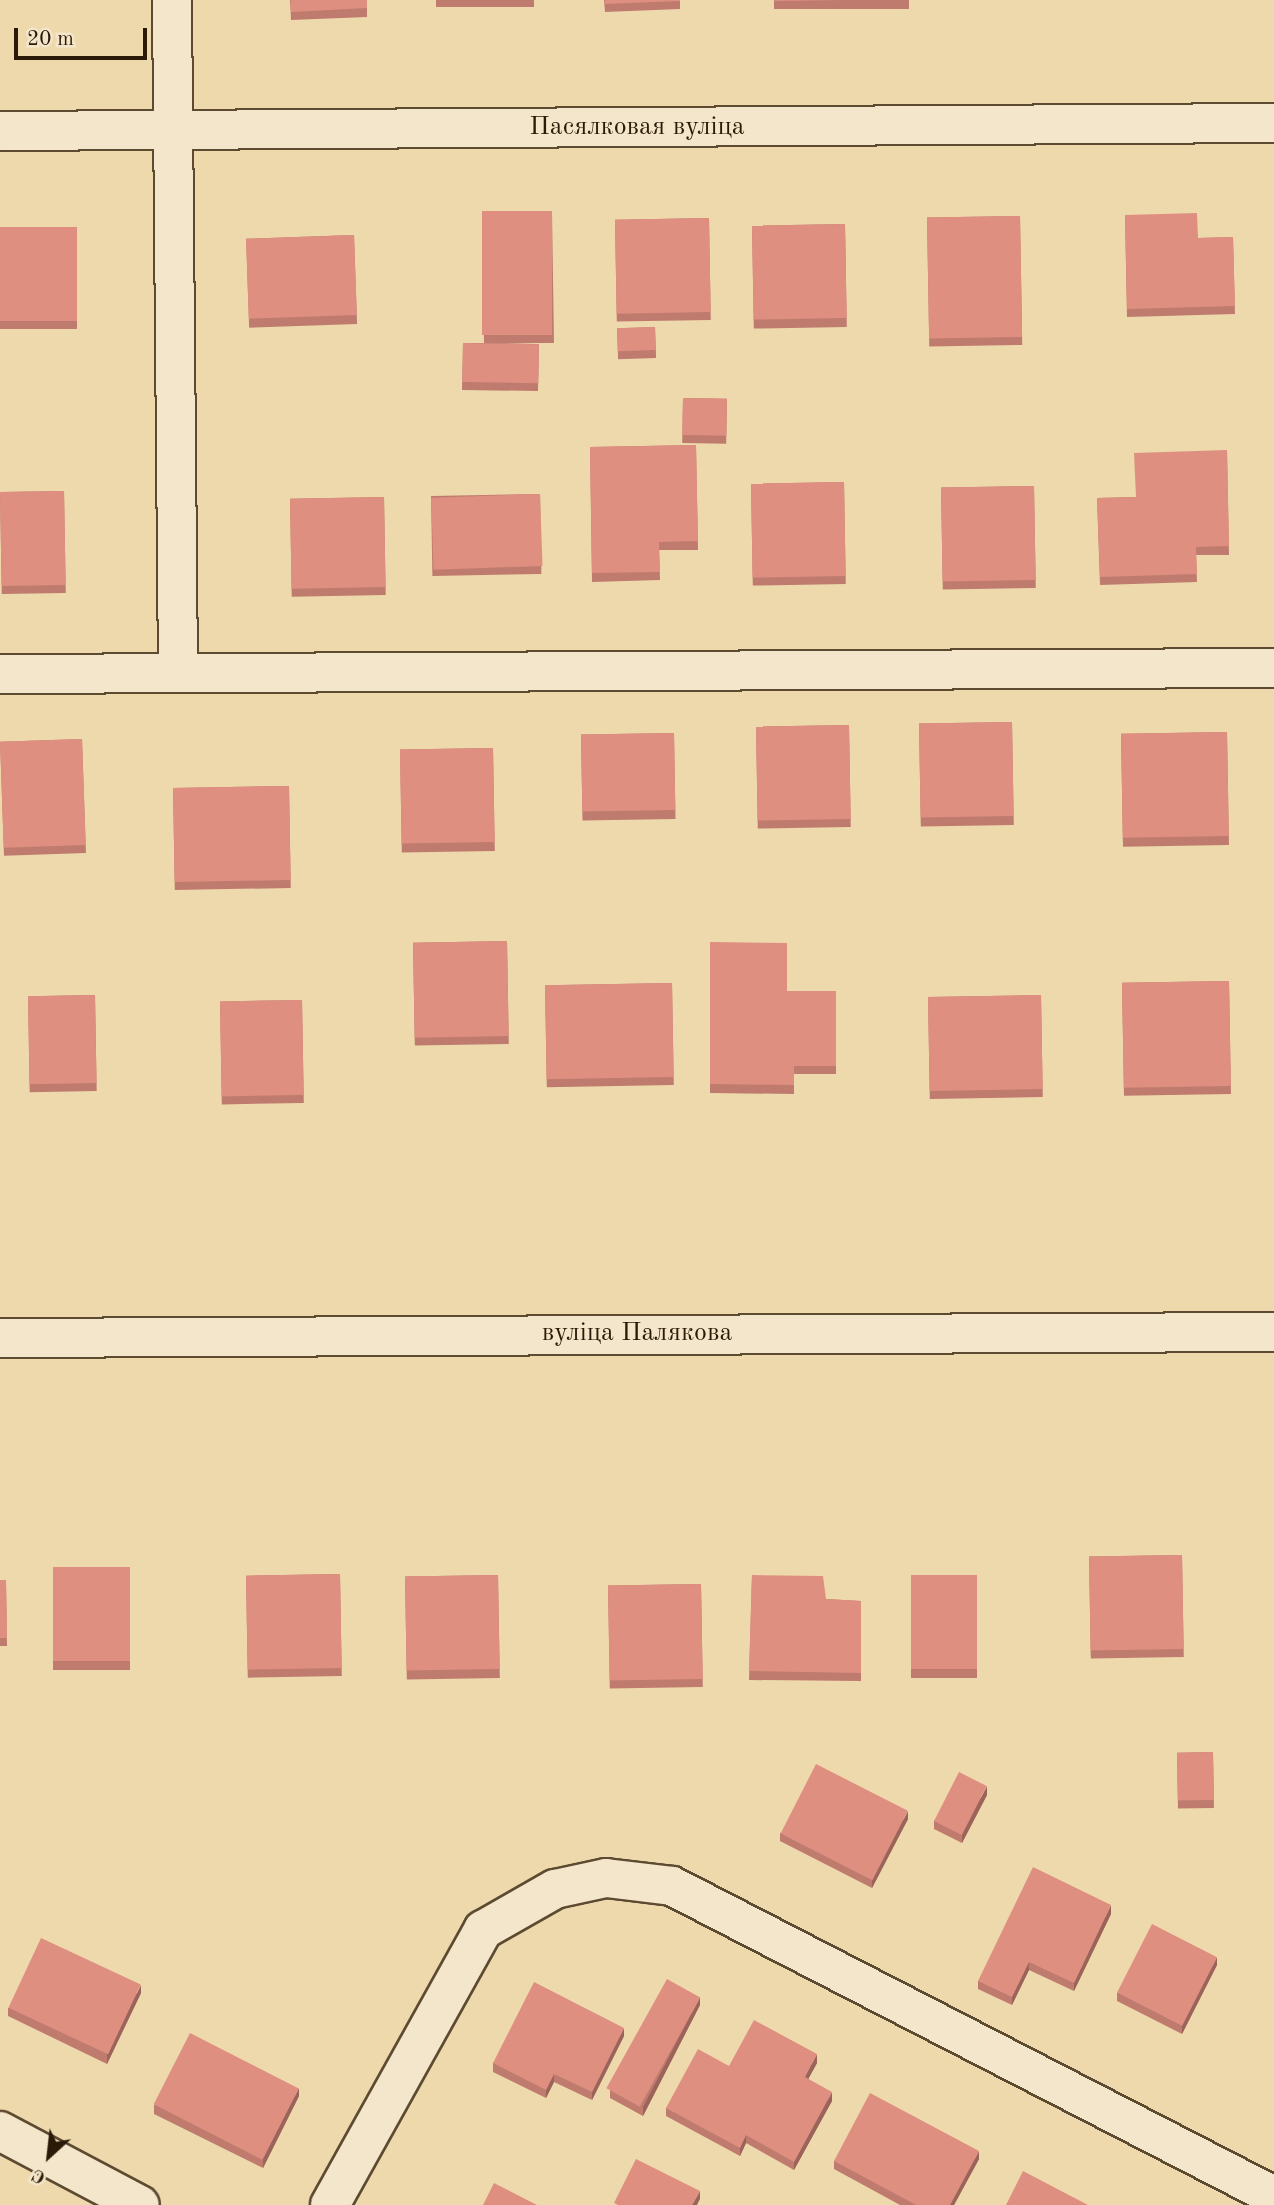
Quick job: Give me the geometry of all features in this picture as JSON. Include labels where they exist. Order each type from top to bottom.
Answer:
[{"type":"street","points":[[172,0],[178,673]]},
{"type":"street","name":"Пасялковая вуліца","points":[[0,131],[1274,123]]},
{"type":"street","points":[[0,674],[1274,667]]},
{"type":"street","name":"вуліца Палякова","points":[[0,1338],[1274,1332]]},
{"type":"street","points":[[330,2205],[484,1930],[555,1889],[606,1878],[672,1886],[1274,2196]]},
{"type":"street","points":[[0,2131],[140,2205]]},
{"type":"building","points":[[291,0],[367,0],[367,8],[291,12]]},
{"type":"building","points":[[605,0],[680,0],[680,1],[605,4]]},
{"type":"building","points":[[775,0],[846,0],[775,1]]},
{"type":"building","points":[[482,211],[552,211],[552,335],[482,335]]},
{"type":"building","points":[[1197,213],[1198,238],[1233,237],[1235,306],[1127,309],[1125,215]]},
{"type":"building","points":[[1020,216],[1022,337],[929,339],[927,218]]},
{"type":"building","points":[[709,218],[711,312],[617,314],[615,220]]},
{"type":"building","points":[[845,224],[847,318],[754,320],[752,226]]},
{"type":"building","points":[[0,227],[77,227],[77,321],[0,321]]},
{"type":"building","points":[[354,235],[357,315],[249,319],[246,239]]},
{"type":"building","points":[[655,327],[656,350],[618,351],[617,328]]},
{"type":"building","points":[[463,343],[539,344],[538,383],[462,382]]},
{"type":"building","points":[[683,398],[727,399],[726,436],[682,435]]},
{"type":"building","points":[[696,445],[698,541],[659,542],[660,572],[592,573],[590,447]]},
{"type":"building","points":[[1227,450],[1229,546],[1196,547],[1197,574],[1100,577],[1097,498],[1136,497],[1134,453]]},
{"type":"building","points":[[844,482],[846,576],[753,578],[751,484]]},
{"type":"building","points":[[1034,486],[1036,580],[943,582],[941,488]]},
{"type":"building","points":[[64,491],[66,585],[2,586],[0,492]]},
{"type":"building","points":[[540,494],[543,566],[434,570],[431,498]]},
{"type":"building","points":[[384,497],[386,587],[292,589],[290,499]]},
{"type":"building","points":[[1012,722],[1014,816],[921,818],[919,724]]},
{"type":"building","points":[[849,725],[851,819],[758,821],[756,727]]},
{"type":"building","points":[[1227,732],[1229,836],[1123,838],[1121,734]]},
{"type":"building","points":[[674,733],[675,810],[582,812],[581,735]]},
{"type":"building","points":[[82,739],[86,845],[4,848],[0,742]]},
{"type":"building","points":[[493,748],[495,842],[402,844],[400,750]]},
{"type":"building","points":[[289,786],[291,880],[175,882],[173,788]]},
{"type":"building","points":[[507,941],[509,1036],[415,1038],[413,943]]},
{"type":"building","points":[[710,942],[787,943],[787,991],[836,991],[836,1066],[794,1066],[794,1085],[710,1084]]},
{"type":"building","points":[[1229,981],[1231,1086],[1124,1088],[1122,983]]},
{"type":"building","points":[[672,983],[674,1077],[547,1079],[545,985]]},
{"type":"building","points":[[95,995],[97,1083],[30,1084],[28,996]]},
{"type":"building","points":[[1041,995],[1043,1089],[930,1091],[928,997]]},
{"type":"building","points":[[302,1000],[304,1095],[222,1096],[220,1001]]},
{"type":"building","points":[[1182,1555],[1184,1649],[1091,1651],[1089,1557]]},
{"type":"building","points":[[53,1567],[130,1567],[130,1661],[53,1661]]},
{"type":"building","points":[[340,1574],[342,1668],[248,1670],[246,1576]]},
{"type":"building","points":[[498,1575],[500,1669],[407,1671],[405,1577]]},
{"type":"building","points":[[752,1575],[823,1576],[826,1599],[861,1601],[861,1673],[749,1671]]},
{"type":"building","points":[[911,1575],[977,1575],[977,1669],[911,1669]]},
{"type":"building","points":[[0,1580],[6,1580],[7,1638],[0,1638]]},
{"type":"building","points":[[701,1584],[703,1679],[610,1681],[608,1586]]},
{"type":"building","points":[[1213,1752],[1214,1800],[1178,1801],[1177,1753]]},
{"type":"building","points":[[816,1764],[908,1811],[872,1880],[781,1833]]},
{"type":"building","points":[[959,1772],[987,1786],[962,1835],[934,1821]]},
{"type":"building","points":[[1033,1867],[1111,1905],[1074,1983],[1029,1962],[1012,1997],[978,1981]]},
{"type":"building","points":[[1152,1924],[1217,1957],[1182,2026],[1117,1993]]},
{"type":"building","points":[[41,1938],[141,1984],[108,2054],[8,2008]]},
{"type":"building","points":[[667,1979],[700,1997],[640,2107],[606,2088]]},
{"type":"building","points":[[534,1982],[624,2028],[592,2092],[554,2074],[546,2090],[493,2063]]},
{"type":"building","points":[[754,2020],[817,2054],[805,2077],[832,2092],[794,2162],[746,2135],[740,2148],[666,2108],[698,2049],[729,2066]]},
{"type":"building","points":[[190,2033],[299,2088],[262,2160],[154,2104]]},
{"type":"building","points":[[870,2093],[979,2151],[950,2205],[916,2205],[834,2161]]},
{"type":"building","points":[[636,2159],[700,2191],[692,2205],[614,2203]]},
{"type":"building","points":[[1023,2171],[1088,2205],[1006,2205]]},
{"type":"building","points":[[494,2183],[537,2205],[483,2205]]}]
